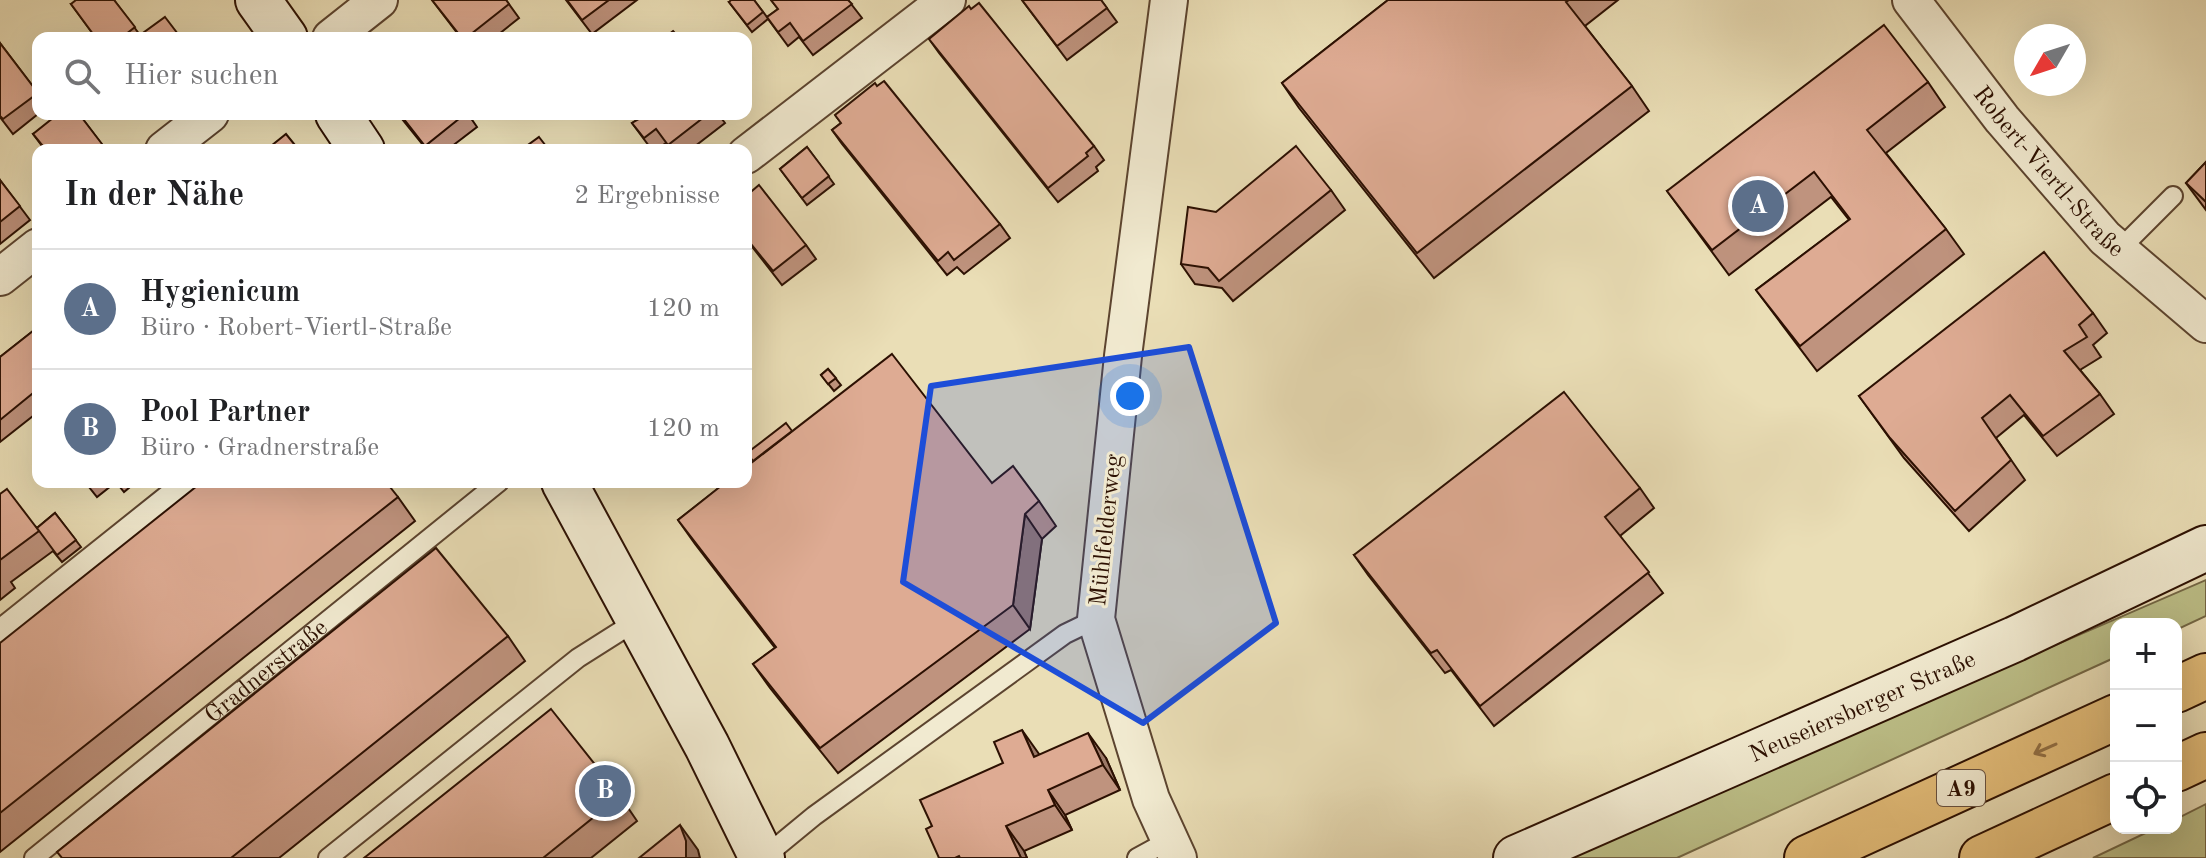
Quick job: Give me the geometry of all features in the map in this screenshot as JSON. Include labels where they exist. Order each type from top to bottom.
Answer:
[{"type":"highway","points":[[2182,687],[2206,676]]},
{"type":"highway","name":"A9","points":[[1807,858],[2110,720]]},
{"type":"highway","points":[[2182,766],[2206,755]]},
{"type":"highway","points":[[1982,858],[2110,799]]},
{"type":"main road","points":[[258,0],[281,32]]},
{"type":"main road","points":[[342,120],[358,144]]},
{"type":"main road","points":[[567,488],[707,746],[762,858]]},
{"type":"main road","name":"Neuseiersberger Straße","points":[[1516,858],[2015,639],[2206,548]]},
{"type":"street","points":[[339,32],[379,0]]},
{"type":"street","points":[[752,150],[947,0]]},
{"type":"street","name":"Mühlfelderweg","points":[[1169,0],[1123,356],[1096,619],[1147,784],[1174,849]]},
{"type":"street","name":"Robert-Viertl-Straße","points":[[1911,0],[2002,119],[2119,250],[2206,324]]},
{"type":"street","points":[[172,144],[202,120]]},
{"type":"street","points":[[0,277],[32,252]]},
{"type":"street","points":[[0,640],[190,488]]},
{"type":"lane","points":[[2119,250],[2173,196]]},
{"type":"lane","name":"Gradnerstraße","points":[[34,858],[492,488]]},
{"type":"lane","points":[[762,858],[814,816],[1065,634],[1096,619]]},
{"type":"lane","points":[[328,858],[578,658],[638,620]]},
{"type":"lane","points":[[1137,858],[1174,849]]},
{"type":"highlighted area","points":[[1189,347],[1276,623],[1143,723],[903,582],[931,386]]},
{"type":"green space","points":[[2206,580],[2206,616],[2182,627],[2182,618],[2118,618]]},
{"type":"green space","points":[[2110,622],[2110,660],[1677,858],[1563,858]]},
{"type":"green space","points":[[2206,804],[2206,858],[2093,858],[2143,834],[2182,834],[2182,816]]},
{"type":"building","points":[[76,0],[114,0],[135,27],[129,32],[92,32],[71,4]]},
{"type":"building","points":[[432,0],[506,0],[509,4],[474,32],[457,32]]},
{"type":"building","points":[[567,0],[609,0],[582,20]]},
{"type":"building","points":[[754,0],[763,12],[747,25],[729,2]]},
{"type":"building","points":[[771,0],[848,0],[852,4],[803,41],[790,23],[778,32],[767,17],[778,9]]},
{"type":"building","points":[[1022,0],[1101,0],[1107,8],[1057,46]]},
{"type":"building","points":[[1388,0],[1569,0],[1566,2],[1632,86],[1417,253],[1282,83]]},
{"type":"building","points":[[979,3],[1094,146],[1086,153],[1088,156],[1048,188],[929,39],[969,6],[971,9]]},
{"type":"building","points":[[165,17],[176,32],[144,32]]},
{"type":"building","points":[[1884,25],[1928,82],[1867,130],[1946,229],[1800,346],[1756,290],[1850,219],[1814,172],[1712,250],[1667,191]]},
{"type":"building","points":[[0,43],[32,85],[32,97],[3,119],[0,116]]},
{"type":"building","points":[[884,81],[1000,224],[954,260],[948,252],[938,261],[832,130],[841,123],[835,115],[875,83],[877,86]]},
{"type":"building","points":[[50,120],[84,120],[102,144],[41,144],[33,134]]},
{"type":"building","points":[[405,120],[458,120],[428,144],[423,144]]},
{"type":"building","points":[[637,120],[700,120],[669,144],[656,129],[644,138],[632,123]]},
{"type":"building","points":[[286,134],[294,144],[274,144]]},
{"type":"building","points":[[539,137],[544,144],[529,144]]},
{"type":"building","points":[[1296,146],[1331,190],[1219,281],[1208,268],[1181,264],[1188,207],[1216,212]]},
{"type":"building","points":[[807,147],[829,176],[802,198],[780,169]]},
{"type":"building","points":[[2206,162],[2206,202],[2186,183]]},
{"type":"building","points":[[0,180],[20,206],[0,222]]},
{"type":"building","points":[[759,185],[806,245],[773,271],[752,245],[752,191]]},
{"type":"building","points":[[2044,252],[2093,313],[2079,325],[2087,337],[2064,351],[2100,394],[2043,436],[2010,395],[1982,418],[2011,460],[1955,511],[1890,438],[1859,396]]},
{"type":"building","points":[[32,332],[32,394],[0,420],[0,357]]},
{"type":"building","points":[[892,354],[992,483],[1013,466],[1039,501],[1025,514],[1013,605],[820,748],[753,664],[776,647],[678,520],[718,488],[752,488],[752,462]]},
{"type":"building","points":[[828,369],[836,378],[828,384],[821,375]]},
{"type":"building","points":[[1564,392],[1640,488],[1605,517],[1649,572],[1480,706],[1437,650],[1431,653],[1354,555]]},
{"type":"building","points":[[786,423],[792,431],[753,461],[752,449]]},
{"type":"building","points":[[194,488],[391,488],[398,497],[0,813],[0,643]]},
{"type":"building","points":[[7,489],[39,531],[0,560],[0,494]]},
{"type":"building","points":[[55,513],[76,540],[57,555],[37,528]]},
{"type":"building","points":[[436,548],[508,636],[231,858],[62,858],[57,852]]},
{"type":"building","points":[[551,709],[620,796],[543,858],[364,858]]},
{"type":"building","points":[[1022,730],[1034,757],[1088,733],[1103,765],[1048,790],[1055,805],[1006,826],[1021,858],[939,858],[926,829],[932,826],[920,800],[1003,763],[994,742]]},
{"type":"building","points":[[680,825],[686,841],[686,858],[639,858]]},
{"type":"place","name":"Hygienicum","points":[[1758,206]]},
{"type":"place","name":"Pool Partner","points":[[605,791]]}]
